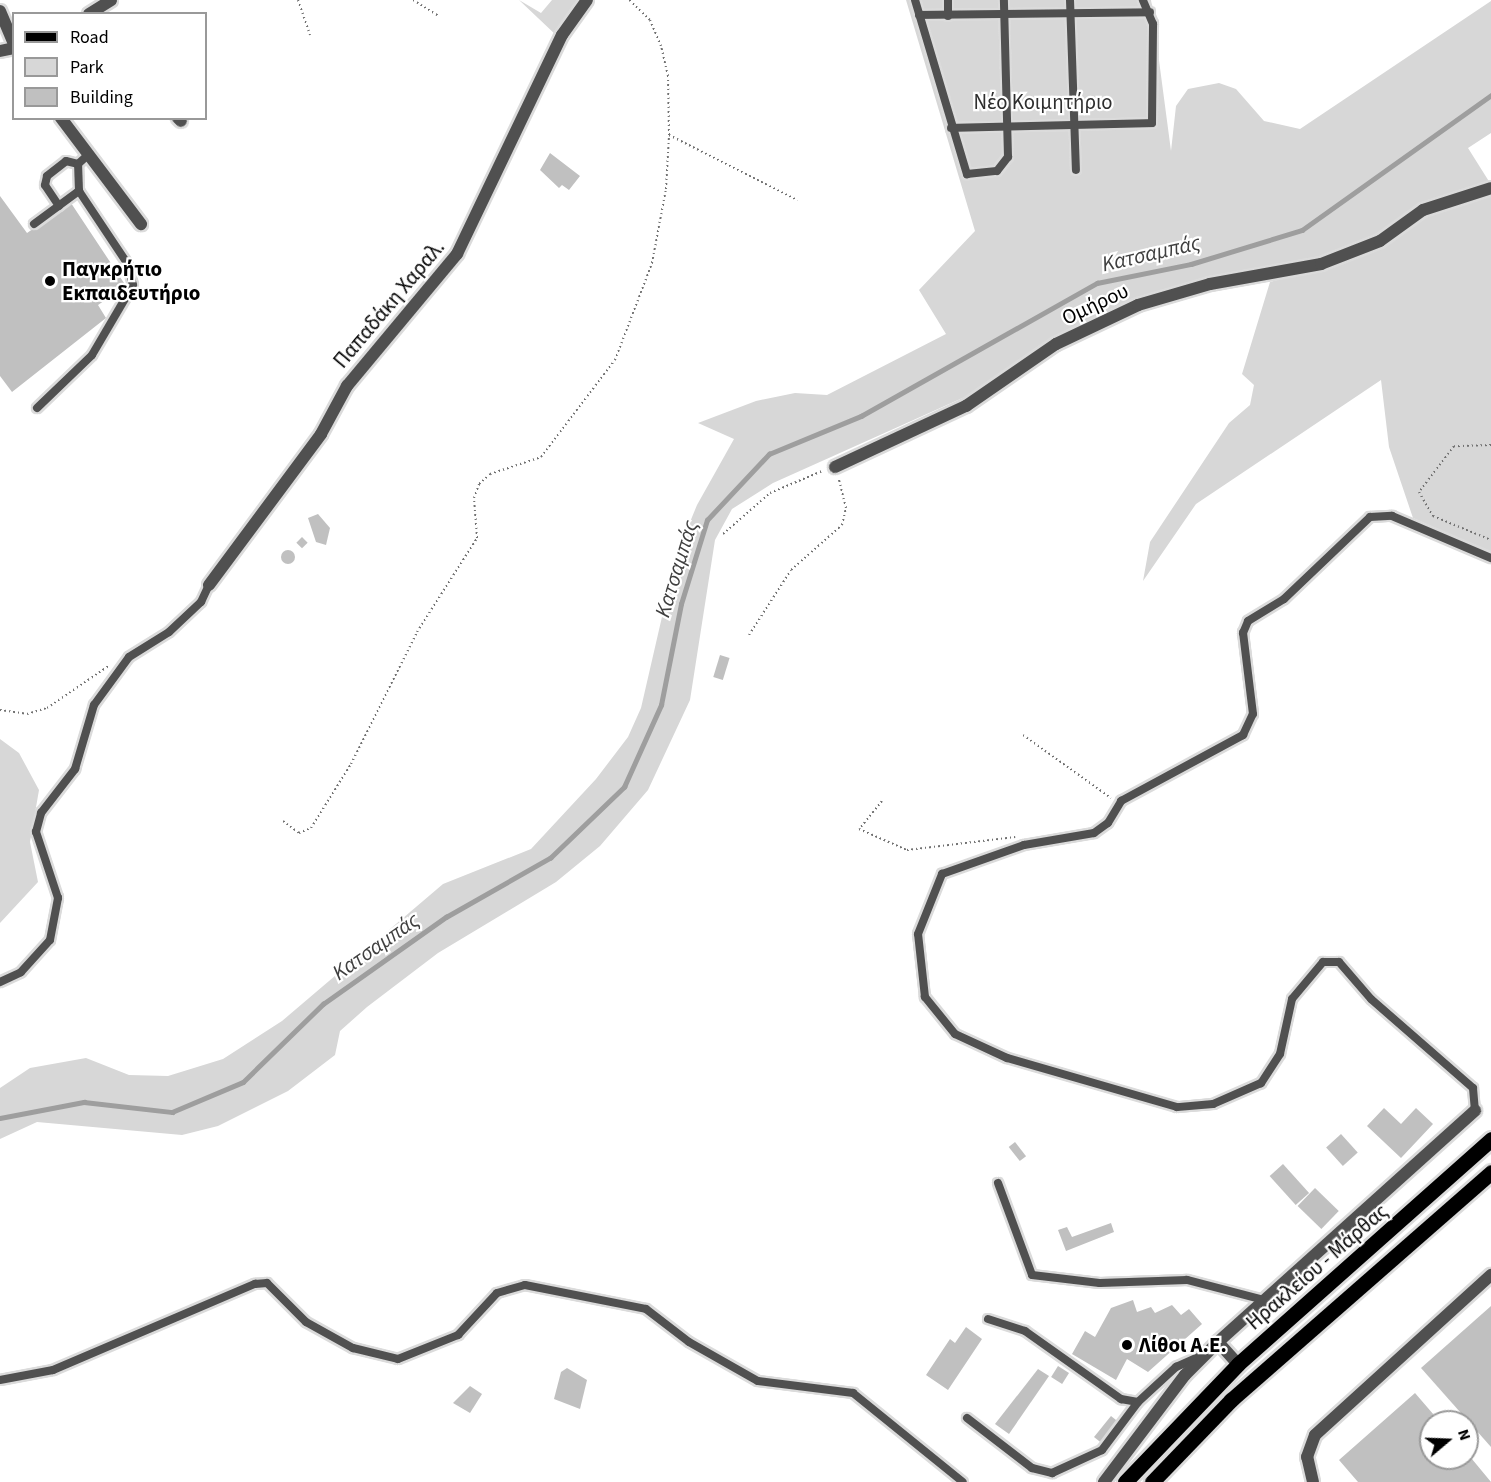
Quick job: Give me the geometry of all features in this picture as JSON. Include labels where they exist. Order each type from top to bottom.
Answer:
[{"type":"main road","name":"Ηρακλείου - Μάρθας","points":[[1125,1482],[1238,1364],[1491,1139]]},
{"type":"main road","name":"Ηρακλείου - Μάρθας","points":[[1152,1482],[1231,1400],[1491,1172]]},
{"type":"street","points":[[93,12],[111,0]]},
{"type":"street","name":"Παπαδάκη Χαραλ.","points":[[209,585],[321,434],[347,386],[457,254],[562,35],[588,0]]},
{"type":"street","points":[[0,11],[12,41]]},
{"type":"street","points":[[62,120],[83,160],[141,224]]},
{"type":"street","name":"Ομήρου","points":[[835,467],[966,406],[1056,344],[1138,305],[1210,284],[1321,264],[1380,241],[1423,210],[1491,188]]},
{"type":"street","points":[[1104,1482],[1218,1342],[1475,1111]]},
{"type":"street","points":[[1313,1482],[1307,1464],[1310,1441],[1491,1275]]},
{"type":"street","points":[[1218,1342],[1238,1364]]},
{"type":"lane","points":[[915,0],[951,128],[967,174],[1001,169],[1008,157],[1004,0]]},
{"type":"lane","points":[[948,0],[948,16]]},
{"type":"lane","points":[[1070,0],[1076,170]]},
{"type":"lane","points":[[951,128],[1152,123],[1150,12],[1143,0]]},
{"type":"lane","points":[[919,15],[1005,18],[1150,12]]},
{"type":"lane","points":[[37,408],[92,355],[133,285],[127,263],[79,191],[83,160],[66,162],[46,176],[45,185],[59,206]]},
{"type":"lane","points":[[34,224],[79,191]]},
{"type":"lane","points":[[1475,1111],[1473,1088],[1404,1029],[1339,963],[1323,962],[1292,999],[1280,1054],[1261,1083],[1213,1104],[1177,1107],[1007,1058],[955,1034],[936,1017],[920,978],[918,934],[934,886],[942,874],[1024,845],[1094,833],[1119,804],[1243,735],[1253,714],[1243,633],[1248,621],[1284,599],[1370,517],[1392,516],[1491,558]]},
{"type":"lane","points":[[0,982],[21,972],[50,939],[58,898],[38,846],[41,813],[75,769],[94,705],[129,657],[170,632],[201,602],[209,585]]},
{"type":"lane","points":[[998,1183],[1032,1275],[1100,1283],[1187,1280],[1263,1300]]},
{"type":"lane","points":[[0,1380],[53,1370],[255,1284],[267,1283],[306,1322],[353,1348],[399,1359],[458,1335],[497,1293],[525,1285],[646,1309],[689,1342],[758,1381],[853,1394],[963,1482]]},
{"type":"lane","points":[[988,1319],[1025,1331],[1121,1399],[1138,1402]]},
{"type":"lane","points":[[967,1418],[1032,1468],[1052,1473],[1102,1449],[1138,1402],[1176,1367],[1206,1354]]},
{"type":"path","points":[[298,0],[310,35]]},
{"type":"path","points":[[413,0],[439,16]]},
{"type":"path","points":[[283,820],[299,833],[311,828],[351,765],[417,632],[477,538],[474,498],[479,484],[490,474],[541,457],[615,360],[652,263],[666,189],[669,135],[668,76],[661,46],[650,20],[629,0]]},
{"type":"path","points":[[669,135],[797,200]]},
{"type":"path","points":[[1491,445],[1454,446],[1419,492],[1433,516],[1491,540]]},
{"type":"path","points":[[723,534],[770,493],[798,477],[835,467],[846,508],[842,525],[791,570],[749,635]]},
{"type":"path","points":[[0,710],[27,714],[47,708],[100,669],[129,657]]},
{"type":"path","points":[[1023,735],[1119,804]]},
{"type":"path","points":[[882,801],[859,829],[907,850],[984,845],[1012,835],[1024,845]]},
{"type":"green space","points":[[519,0],[541,13],[552,0],[583,0],[557,36]]},
{"type":"green space","name":"Νέο Κοιμητήριο","points":[[906,0],[1151,0],[1171,151],[1176,106],[1188,89],[1219,83],[1236,89],[1264,121],[1300,129],[1491,1],[1491,133],[1468,148],[1490,183],[1329,256],[1144,296],[1084,323],[967,396],[773,483],[732,509],[715,540],[690,700],[648,790],[600,846],[556,882],[438,953],[367,1007],[340,1031],[335,1055],[288,1091],[218,1126],[182,1135],[37,1122],[0,1139],[0,1088],[30,1068],[86,1058],[129,1075],[168,1076],[223,1059],[282,1021],[443,884],[531,849],[596,779],[628,737],[641,708],[676,556],[697,505],[734,439],[698,423],[756,401],[795,393],[827,395],[946,334],[919,290],[975,231]]},
{"type":"green space","points":[[1491,192],[1491,553],[1413,518],[1389,447],[1381,380],[1196,504],[1143,581],[1150,542],[1229,423],[1250,405],[1254,385],[1242,374],[1270,282],[1355,258],[1420,220]]},
{"type":"green space","points":[[0,739],[19,753],[39,790],[30,842],[38,882],[0,923]]},
{"type":"building","points":[[550,153],[580,176],[569,190],[562,185],[559,188],[540,170]]},
{"type":"building","name":"Παγκρήτιο Εκπαιδευτήριο","points":[[0,196],[27,233],[71,203],[126,286],[98,305],[106,318],[12,392],[0,376]]},
{"type":"building","points":[[318,514],[330,528],[326,545],[316,542],[308,518]]},
{"type":"building","points":[[302,537],[308,543],[302,548],[296,543]]},
{"type":"building","points":[[285,550],[291,550],[295,557],[291,564],[285,564],[281,560],[281,554]]},
{"type":"building","points":[[720,655],[730,658],[723,680],[713,677]]},
{"type":"building","points":[[1384,1108],[1401,1124],[1416,1108],[1433,1124],[1401,1158],[1367,1126]]},
{"type":"building","points":[[1341,1134],[1358,1153],[1343,1166],[1326,1147]]},
{"type":"building","points":[[1015,1142],[1026,1156],[1020,1161],[1009,1147]]},
{"type":"building","points":[[1283,1164],[1309,1193],[1296,1205],[1270,1176]]},
{"type":"building","points":[[1315,1188],[1339,1211],[1321,1229],[1298,1206]]},
{"type":"building","points":[[1111,1223],[1114,1232],[1066,1251],[1058,1230],[1067,1227],[1072,1237]]},
{"type":"building","name":"Λίθοι Α.Ε.","points":[[1133,1300],[1137,1312],[1151,1307],[1155,1313],[1172,1305],[1181,1315],[1189,1309],[1202,1324],[1148,1372],[1127,1359],[1116,1380],[1072,1354],[1085,1331],[1095,1337],[1111,1308]]},
{"type":"building","points":[[1491,1306],[1491,1447],[1479,1433],[1479,1410],[1458,1410],[1421,1368]]},
{"type":"building","points":[[966,1327],[982,1339],[948,1390],[926,1375],[950,1339],[955,1343]]},
{"type":"building","points":[[1058,1366],[1069,1373],[1062,1384],[1051,1377]]},
{"type":"building","points":[[567,1368],[587,1380],[580,1409],[554,1399],[561,1372]]},
{"type":"building","points":[[1038,1369],[1049,1376],[1009,1434],[995,1424]]},
{"type":"building","points":[[470,1386],[482,1394],[470,1413],[453,1403]]},
{"type":"building","points":[[1415,1393],[1430,1410],[1419,1410],[1419,1470],[1479,1470],[1479,1468],[1491,1482],[1358,1482],[1339,1460]]},
{"type":"building","points":[[1111,1416],[1122,1425],[1105,1446],[1094,1437]]},
{"type":"waterway","name":"Κατσαμπάς","points":[[0,1118],[84,1102],[172,1112],[243,1082],[323,1004],[446,917],[550,858],[624,787],[661,705],[681,604],[707,520],[769,454],[861,416],[1097,283],[1191,264],[1302,230],[1491,95]]},
{"type":"place","name":"Παγκρήτιο Εκπαιδευτήριο","points":[[50,281]]},
{"type":"place","name":"Λίθοι Α.Ε.","points":[[1127,1345]]}]
